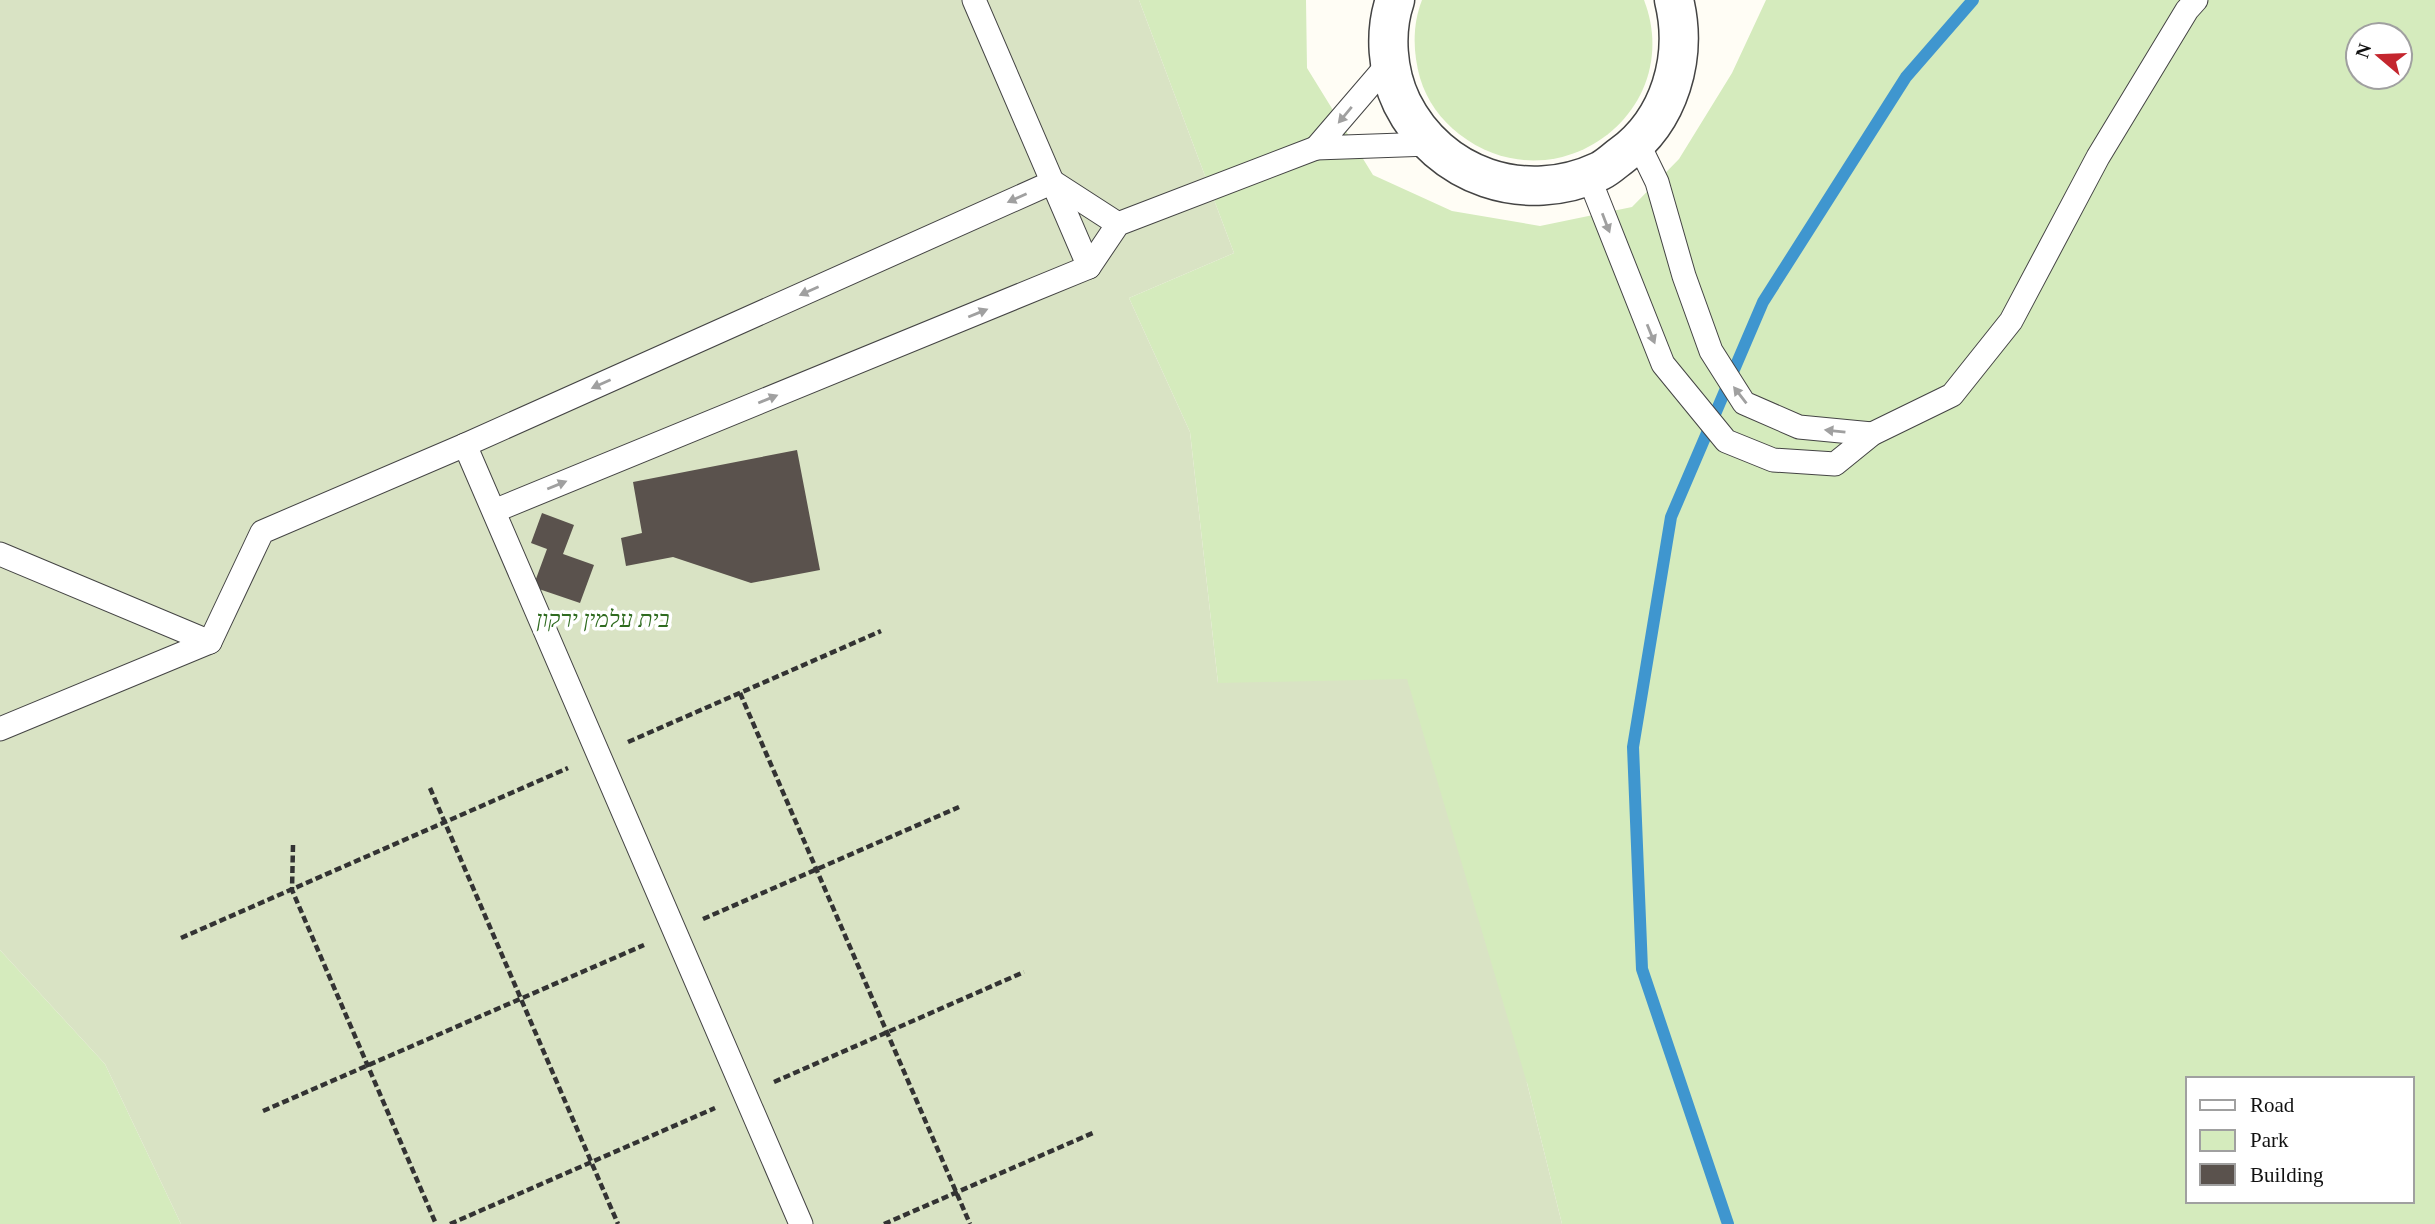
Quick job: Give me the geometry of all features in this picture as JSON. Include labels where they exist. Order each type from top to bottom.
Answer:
[{"type":"street","points":[[1674,0],[1680,23],[1679,61]]},
{"type":"street","points":[[1390,6],[1389,62],[1401,102],[1411,120],[1430,144],[1467,171],[1511,186],[1557,185],[1601,171],[1638,143],[1665,105],[1699,0]]},
{"type":"lane","points":[[974,0],[1089,267]]},
{"type":"lane","points":[[1588,175],[1663,363],[1726,441],[1773,460],[1835,464],[1872,434],[1952,395],[2011,321],[2098,156],[2187,10],[2196,0]]},
{"type":"lane","points":[[1316,148],[1389,62]]},
{"type":"lane","points":[[1638,143],[1657,182],[1684,276],[1711,351],[1744,403],[1799,427],[1872,434]]},
{"type":"lane","points":[[494,511],[1089,267],[1118,224],[1316,148],[1430,144]]},
{"type":"lane","points":[[1053,182],[1118,224]]},
{"type":"lane","points":[[0,729],[210,642],[262,531],[465,445],[1053,182]]},
{"type":"lane","points":[[465,445],[801,1224]]},
{"type":"lane","points":[[0,554],[210,642]]},
{"type":"path","points":[[181,938],[881,631]]},
{"type":"path","points":[[740,693],[970,1224]]},
{"type":"path","points":[[430,789],[618,1224]]},
{"type":"path","points":[[263,1111],[959,807]]},
{"type":"path","points":[[293,845],[292,890],[436,1224]]},
{"type":"path","points":[[884,1224],[1095,1132]]},
{"type":"green space","name":"בית עלמין ירקון","points":[[0,0],[1139,0],[1234,253],[1129,298],[1190,432],[1218,683],[1407,679],[1527,1083],[1562,1224],[181,1224],[105,1064],[0,950]]},
{"type":"green space","points":[[1139,0],[1306,0],[1307,68],[1373,175],[1452,211],[1540,226],[1632,207],[1679,159],[1732,73],[1766,0],[2435,0],[2435,1224],[1562,1224],[1527,1083],[1218,683],[1190,432],[1129,298],[1234,253]]},
{"type":"green space","points":[[1422,0],[1644,0],[1652,41],[1647,79],[1630,111],[1604,137],[1572,154],[1535,160],[1497,154],[1452,129],[1435,109],[1427,94],[1420,78],[1415,49],[1416,20]]},
{"type":"green space","points":[[0,950],[105,1064],[181,1224],[0,1224]]},
{"type":"building","points":[[797,450],[820,570],[751,583],[673,557],[626,566],[621,538],[642,533],[633,482]]},
{"type":"building","points":[[542,513],[574,525],[563,554],[594,565],[580,603],[533,587],[547,549],[531,543]]},
{"type":"waterway","points":[[1728,1224],[1642,969],[1633,747],[1671,517],[1763,302],[1906,77],[1973,0]]}]
